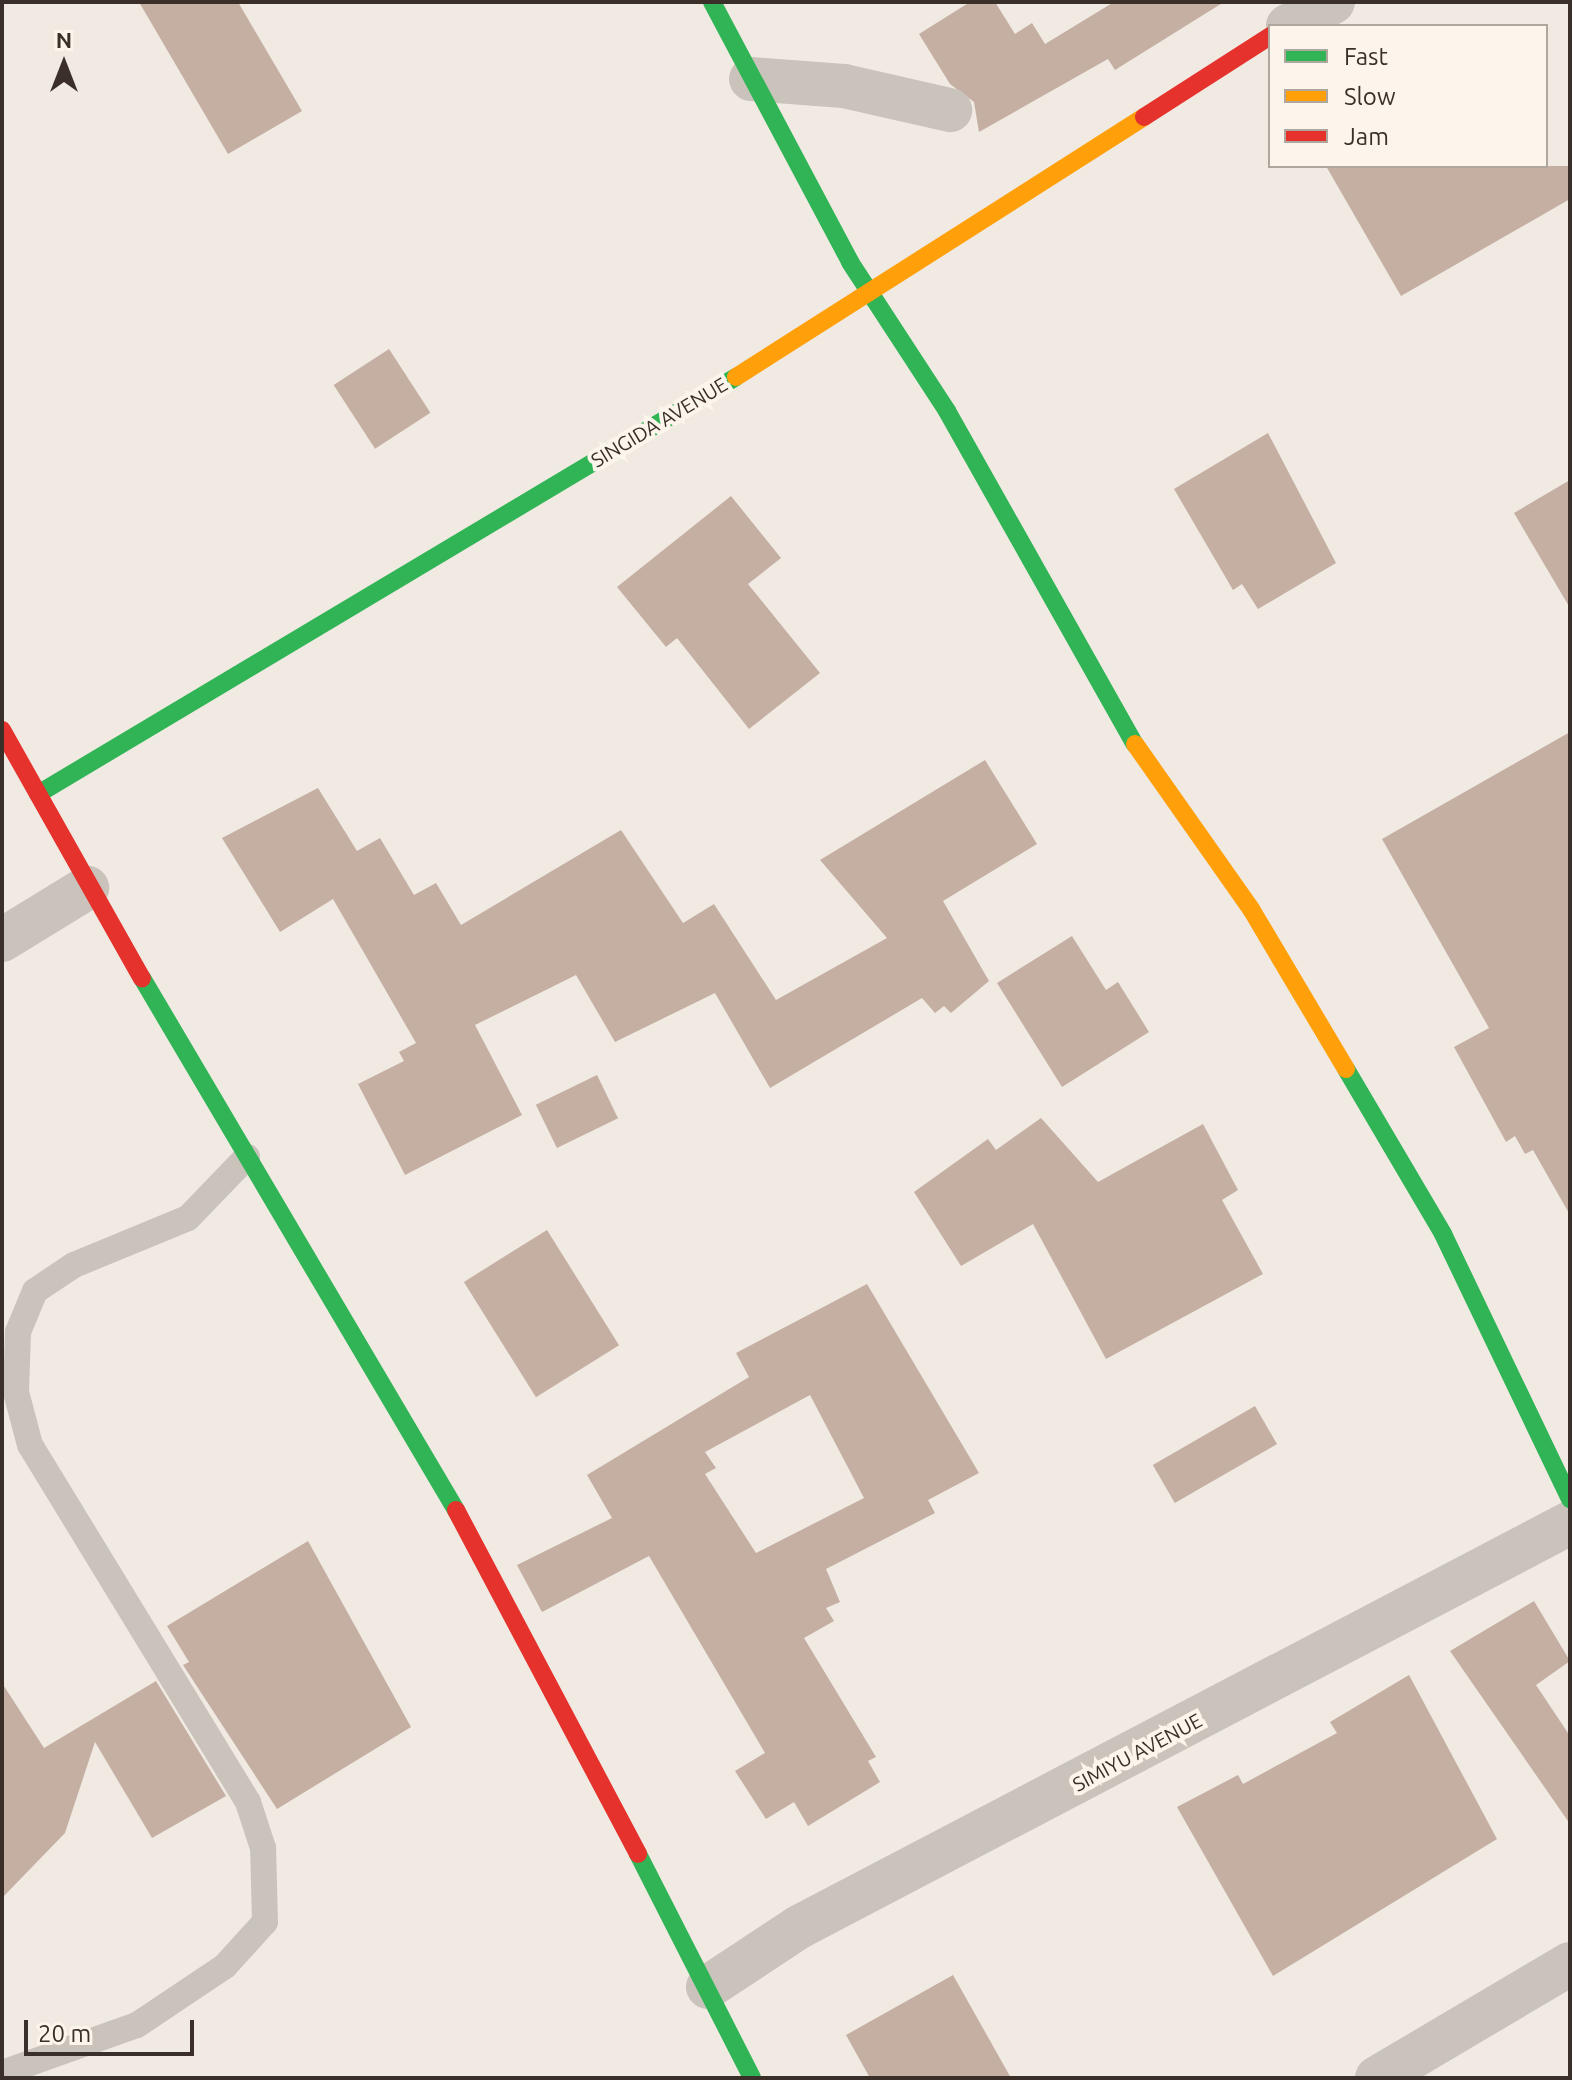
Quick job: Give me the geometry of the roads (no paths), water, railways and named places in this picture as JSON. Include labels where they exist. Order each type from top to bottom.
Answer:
[{"type":"street","points":[[712,2],[751,79],[1136,746],[1251,909],[1443,1234],[1570,1499]]},
{"type":"street","points":[[1292,24],[1333,2]]},
{"type":"street","name":"SINGIDA AVENUE","points":[[38,794],[872,290],[1268,37]]},
{"type":"street","points":[[751,79],[844,86],[950,110]]},
{"type":"street","points":[[2,730],[87,888],[491,1568],[752,2078]]},
{"type":"street","points":[[2,940],[87,888]]},
{"type":"street","name":"SIMIYU AVENUE","points":[[708,1987],[799,1927],[1570,1523]]},
{"type":"street","points":[[1377,2078],[1570,1964]]},
{"type":"lane","points":[[2,2073],[85,2047],[182,1998],[265,1922],[268,1892],[248,1802],[217,1743],[30,1445],[16,1392],[10,1336],[35,1291],[74,1265],[188,1218],[247,1157]]}]
